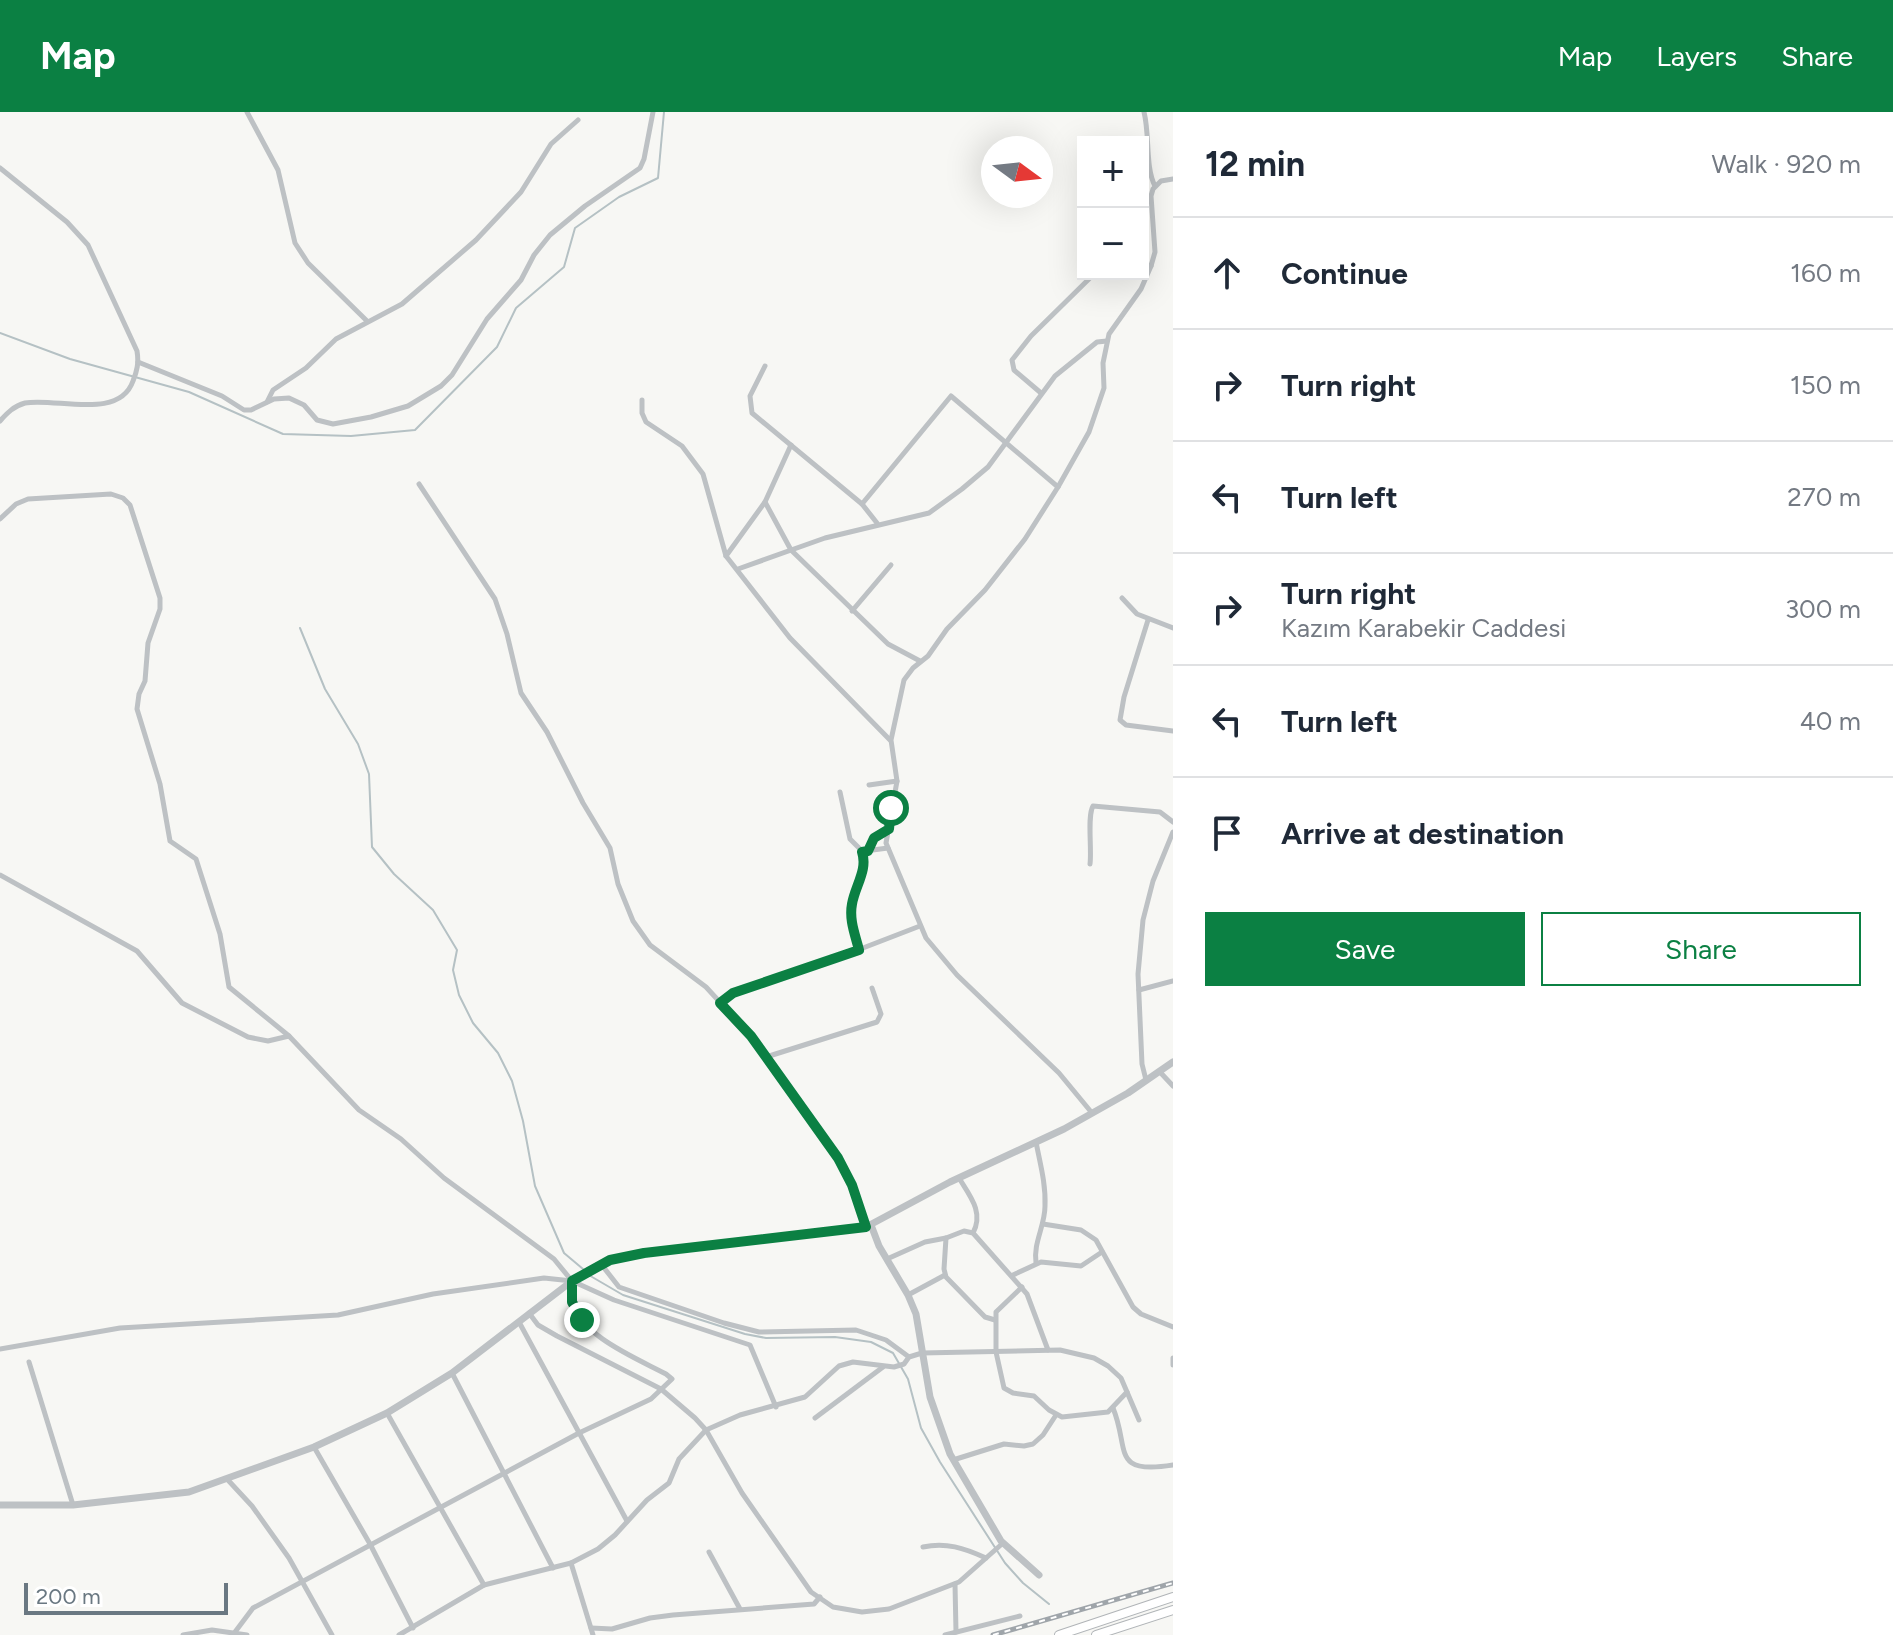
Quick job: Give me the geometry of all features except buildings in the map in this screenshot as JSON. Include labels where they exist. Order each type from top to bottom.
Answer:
[{"type":"main road","points":[[1059,1635],[1173,1597]]},
{"type":"main road","points":[[1096,1635],[1173,1610]]},
{"type":"street","points":[[247,112],[278,170],[295,243],[308,263],[367,321]]},
{"type":"street","points":[[138,362],[222,396],[244,410],[279,398],[294,400],[304,405],[317,420],[333,424],[408,406],[441,386],[452,375],[487,319],[521,280],[544,241],[585,206],[640,168],[653,112]]},
{"type":"street","points":[[1144,112],[1149,137],[1150,173],[1155,186]]},
{"type":"street","points":[[267,402],[273,390],[306,368],[336,339],[410,298],[486,231],[521,192],[551,144],[578,120]]},
{"type":"street","points":[[0,168],[67,222],[88,245],[137,351],[138,362],[132,386],[121,397],[99,404],[24,404],[10,410],[0,421]]},
{"type":"street","points":[[1092,1113],[1059,1073],[934,951],[920,926],[907,887],[888,848],[897,781],[891,740],[904,680],[1004,566],[1058,487],[1097,414],[1104,388],[1103,363],[1107,341],[1141,289],[1155,252],[1151,196],[1155,186],[1173,179]]},
{"type":"street","points":[[1041,393],[1014,370],[1012,360],[1031,336],[1088,280]]},
{"type":"street","points":[[738,569],[877,523],[929,513],[979,475],[1055,376],[1097,342],[1107,341]]},
{"type":"street","points":[[765,366],[750,396],[750,410],[862,504],[877,523]]},
{"type":"street","points":[[862,504],[951,396],[1058,487]]},
{"type":"street","points":[[642,400],[646,422],[682,446],[703,474],[726,556],[790,638],[891,740]]},
{"type":"street","points":[[726,556],[765,502],[791,445]]},
{"type":"street","points":[[419,484],[495,599],[521,693],[547,732],[610,848],[618,884],[633,921],[650,945],[697,980],[733,1014],[844,1169],[868,1226],[908,1295],[919,1322],[922,1353],[936,1417],[953,1460],[1001,1544],[1039,1575]]},
{"type":"street","points":[[0,519],[16,504],[28,499],[111,494],[123,498],[130,505],[160,598],[160,609],[148,643],[145,681],[137,709],[160,784],[170,841],[196,859],[220,934],[229,987],[289,1036],[359,1110],[401,1139],[444,1178],[554,1259],[572,1281],[572,1302],[582,1320],[605,1341],[672,1379],[651,1399],[579,1433],[253,1608],[235,1632]]},
{"type":"street","points":[[765,502],[791,550],[895,649],[921,662]]},
{"type":"street","points":[[852,611],[891,565]]},
{"type":"street","points":[[1122,598],[1130,609],[1148,620],[1173,628]]},
{"type":"street","points":[[1148,620],[1122,703],[1120,721],[1126,725],[1173,731]]},
{"type":"street","points":[[869,785],[897,781]]},
{"type":"street","points":[[840,792],[850,839],[865,851],[888,848]]},
{"type":"street","points":[[1090,864],[1090,811],[1093,806],[1160,812],[1173,822]]},
{"type":"street","points":[[859,950],[851,916],[865,851],[874,838],[889,829]]},
{"type":"street","points":[[1146,1080],[1142,1064],[1139,990],[1146,904],[1173,832]]},
{"type":"street","points":[[0,875],[137,951],[182,1003],[221,1025],[259,1040],[289,1036]]},
{"type":"street","points":[[720,1003],[733,993],[920,926]]},
{"type":"street","points":[[1139,990],[1173,981]]},
{"type":"street","points":[[766,1057],[877,1022],[881,1014],[872,988]]},
{"type":"street","points":[[0,1505],[73,1505],[189,1492],[314,1447],[387,1413],[452,1373],[572,1281],[601,1264],[644,1253],[868,1226],[1092,1113],[1173,1062]]},
{"type":"street","points":[[1159,1071],[1173,1086]]},
{"type":"street","points":[[1036,1142],[1044,1178],[1045,1205],[1036,1263]]},
{"type":"street","points":[[959,1178],[977,1211],[978,1222],[973,1233]]},
{"type":"street","points":[[1043,1224],[1085,1231],[1096,1240],[1133,1307],[1141,1314],[1173,1327]]},
{"type":"street","points":[[887,1259],[925,1242],[964,1231],[973,1233],[1022,1287],[1048,1350]]},
{"type":"street","points":[[946,1238],[945,1275],[985,1317],[995,1320]]},
{"type":"street","points":[[1013,1275],[1036,1263],[1081,1266],[1102,1252]]},
{"type":"street","points":[[601,1264],[619,1287],[724,1323],[759,1332],[856,1330],[886,1340],[909,1357]]},
{"type":"street","points":[[908,1295],[945,1275]]},
{"type":"street","points":[[0,1349],[120,1328],[338,1315],[433,1294],[544,1278],[572,1281],[614,1300],[750,1345],[776,1407]]},
{"type":"street","points":[[1022,1287],[1000,1306],[995,1320],[996,1352],[1004,1388],[1013,1393],[1034,1396],[1056,1415],[1065,1417],[1108,1412],[1127,1392]]},
{"type":"street","points":[[529,1313],[538,1325],[557,1336],[661,1389],[706,1430],[742,1493],[811,1592],[833,1607],[862,1612],[889,1609],[955,1584],[1001,1544]]},
{"type":"street","points":[[518,1322],[627,1521]]},
{"type":"street","points":[[399,1635],[484,1585],[571,1563],[608,1542],[647,1500],[669,1483],[679,1459],[706,1430],[740,1415],[805,1397],[839,1366],[853,1362],[894,1367],[922,1353],[1060,1350],[1094,1358],[1108,1366],[1121,1378],[1139,1420]]},
{"type":"street","points":[[1173,1358],[1173,1365]]},
{"type":"street","points":[[29,1362],[73,1505]]},
{"type":"street","points":[[815,1418],[884,1366]]},
{"type":"street","points":[[452,1373],[553,1568]]},
{"type":"street","points":[[1113,1408],[1123,1451],[1130,1462],[1147,1468],[1173,1465]]},
{"type":"street","points":[[387,1413],[484,1585]]},
{"type":"street","points":[[953,1460],[1004,1444],[1033,1444],[1056,1415]]},
{"type":"street","points":[[314,1447],[370,1544],[413,1628]]},
{"type":"street","points":[[226,1478],[252,1506],[289,1558],[332,1635]]},
{"type":"street","points":[[923,1547],[940,1544],[965,1549],[986,1558]]},
{"type":"street","points":[[709,1552],[740,1609]]},
{"type":"street","points":[[571,1563],[592,1632],[650,1618],[814,1604],[820,1597]]},
{"type":"street","points":[[955,1584],[956,1632]]},
{"type":"street","points":[[945,1635],[1020,1616]]},
{"type":"street","points":[[183,1635],[212,1630],[247,1635]]},
{"type":"waterway","points":[[0,333],[70,359],[189,392],[283,434],[351,436],[415,430],[497,347],[516,308],[564,267],[575,228],[619,197],[658,178],[664,112]]},
{"type":"waterway","points":[[300,628],[325,689],[358,744],[369,774],[372,847],[394,874],[433,910],[457,950],[453,970],[459,995],[473,1023],[498,1053],[512,1081],[535,1186],[564,1253],[583,1269]]},
{"type":"waterway","points":[[587,1274],[623,1295],[745,1334],[766,1338],[835,1337],[871,1342],[893,1353],[908,1379],[921,1428],[940,1462],[1005,1563],[1049,1604]]},
{"type":"railway","points":[[993,1635],[1173,1583]]},
{"type":"route","points":[[582,1320],[572,1302],[572,1281],[610,1260],[644,1253],[866,1227],[857,1196],[838,1158],[751,1036],[720,1003],[733,993],[859,950],[851,916],[864,864],[862,852],[868,851],[874,838],[889,829],[891,808]]}]
